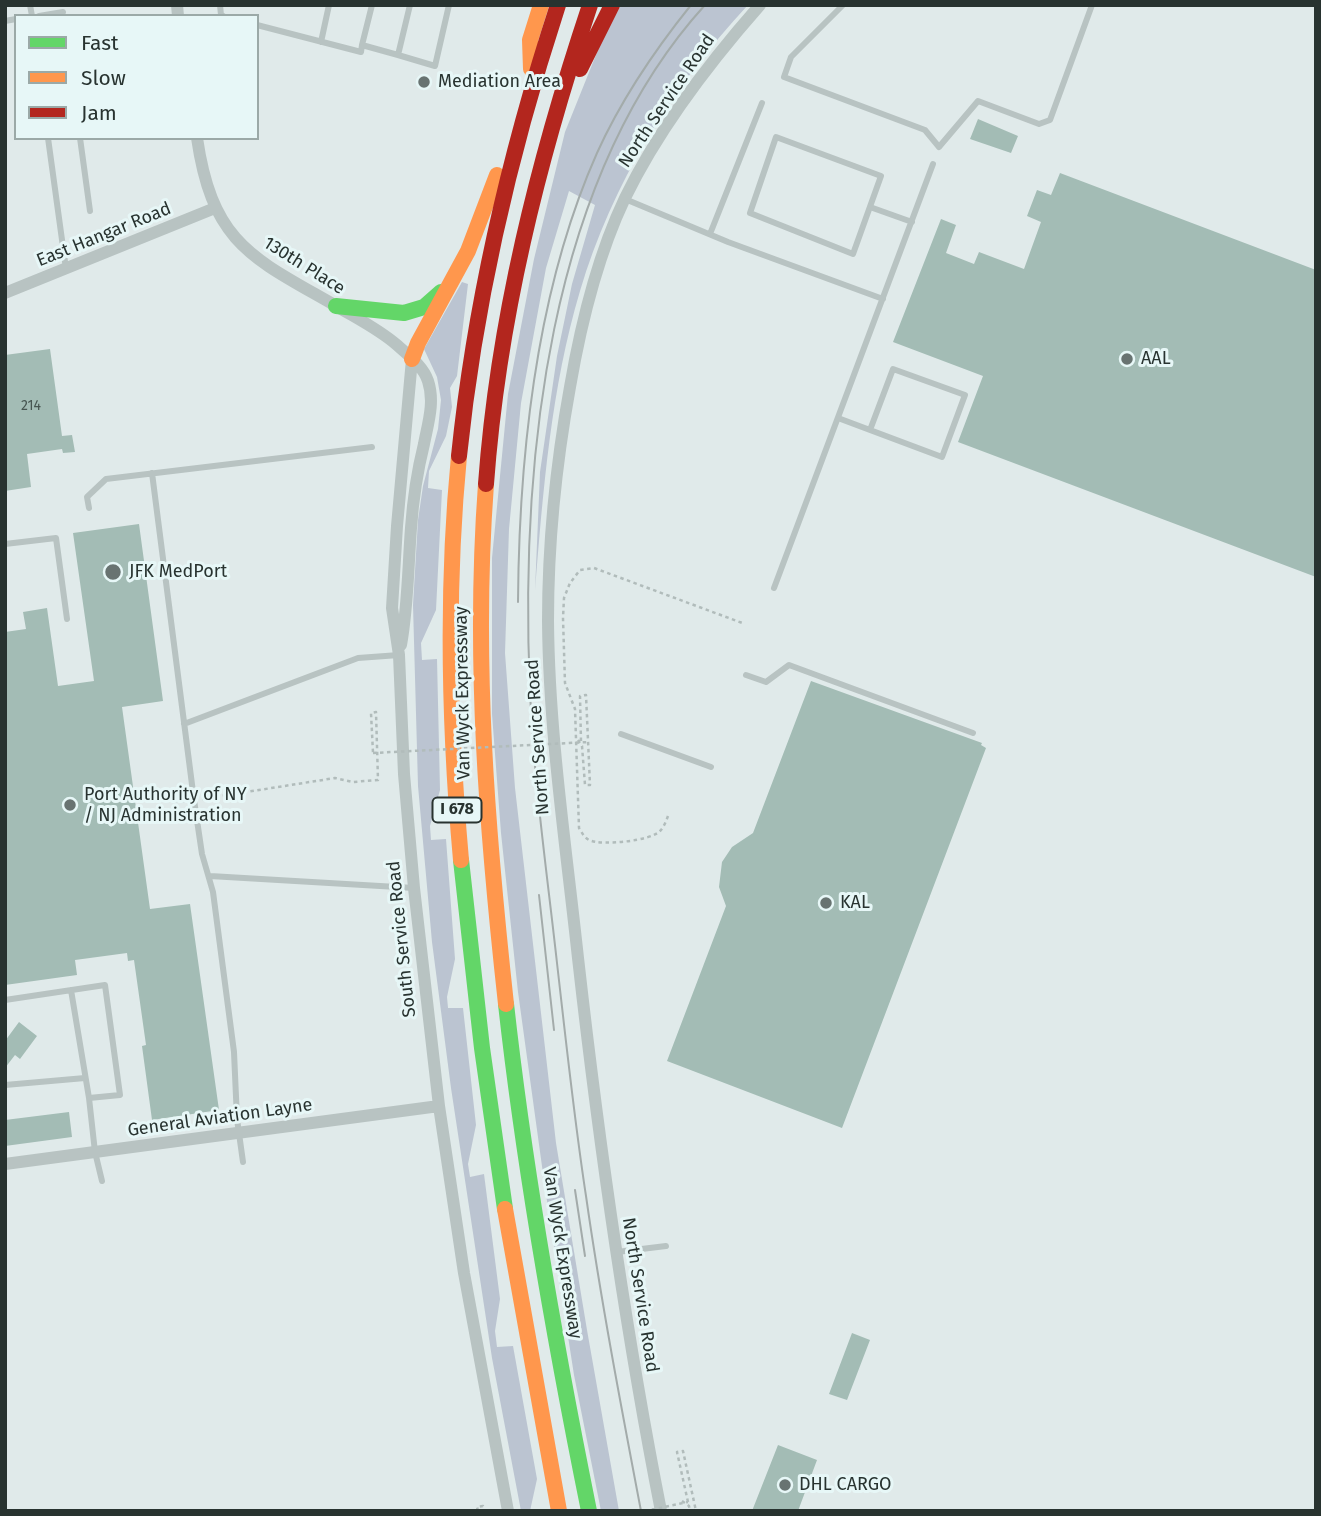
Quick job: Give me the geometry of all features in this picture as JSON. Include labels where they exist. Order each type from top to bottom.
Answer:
[{"type":"highway","points":[[532,85],[530,40],[541,5]]},
{"type":"highway","name":"Van Wyck Expressway","points":[[558,5],[532,85],[492,241],[468,377],[452,550],[450,676],[460,850],[486,1085],[525,1332],[559,1511]]},
{"type":"highway","name":"Van Wyck Expressway","points":[[589,1511],[554,1330],[519,1108],[493,886],[480,712],[481,550],[490,438],[513,290],[546,145],[590,5]]},
{"type":"highway","points":[[546,145],[612,5]]},
{"type":"highway","points":[[412,359],[478,228],[486,202],[526,108]]},
{"type":"highway","points":[[336,306],[387,313],[411,312],[424,307],[450,283]]},
{"type":"street","name":"North Service Road","points":[[661,1511],[615,1252],[594,1098],[559,791],[550,687],[548,618],[555,487],[572,373],[593,286],[625,199],[655,145],[685,100],[730,39],[760,5]]},
{"type":"street","name":"130th Place","points":[[197,140],[204,181],[215,208],[232,235],[250,254],[387,337],[412,359]]},
{"type":"street","name":"East Hangar Road","points":[[5,293],[215,208]]},
{"type":"street","name":"South Service Road","points":[[412,359],[392,608],[399,655],[404,774],[439,1106],[464,1273],[508,1511]]},
{"type":"street","points":[[399,655],[407,611],[415,487],[431,407],[427,378],[412,359]]},
{"type":"street","name":"General Aviation Layne","points":[[5,1164],[439,1106]]},
{"type":"lane","points":[[321,41],[329,5]]},
{"type":"lane","points":[[259,26],[361,52],[372,5]]},
{"type":"lane","points":[[398,55],[410,5]]},
{"type":"lane","points":[[362,45],[435,66],[449,5]]},
{"type":"lane","points":[[843,5],[791,57],[784,76],[925,130],[939,147],[978,101],[1039,124],[1050,120],[1092,5]]},
{"type":"lane","points":[[710,234],[762,103]]},
{"type":"lane","points":[[776,136],[881,176],[870,207],[853,254],[750,213],[776,136]]},
{"type":"lane","points":[[48,140],[66,269]]},
{"type":"lane","points":[[80,140],[90,211]]},
{"type":"lane","points":[[774,588],[933,164]]},
{"type":"lane","points":[[625,199],[883,299]]},
{"type":"lane","points":[[870,207],[912,222]]},
{"type":"lane","points":[[838,418],[870,430],[942,457],[965,395],[893,369],[870,430]]},
{"type":"lane","points":[[89,508],[87,497],[106,479],[372,447]]},
{"type":"lane","points":[[152,473],[194,800],[202,855],[210,876],[234,1052],[243,1162]]},
{"type":"lane","points":[[5,544],[55,538],[67,619]]},
{"type":"lane","points":[[184,724],[358,659],[399,655]]},
{"type":"lane","points":[[746,675],[766,682],[789,665],[973,733]]},
{"type":"lane","points":[[621,734],[711,768]]},
{"type":"lane","points":[[210,876],[414,888]]},
{"type":"lane","points":[[5,1000],[105,985],[120,1095],[89,1097]]},
{"type":"lane","points":[[71,990],[89,1097],[95,1152],[102,1181]]},
{"type":"lane","points":[[5,1085],[85,1078]]},
{"type":"lane","points":[[615,1252],[666,1246]]},
{"type":"path","points":[[668,816],[660,831],[648,837],[600,844],[583,836],[577,818],[575,709],[565,683],[564,598],[569,583],[580,570],[594,568],[744,624]]},
{"type":"path","points":[[577,738],[582,746],[585,785],[590,785],[586,695],[580,696],[581,742]]},
{"type":"path","points":[[174,801],[335,778],[353,782],[378,780],[376,712],[371,713],[373,753],[581,742],[589,742]]},
{"type":"path","points":[[645,1511],[688,1502],[677,1452],[683,1451],[696,1511]]},
{"type":"path","points":[[682,1501],[689,1506],[690,1511]]},
{"type":"path","points":[[478,1511],[477,1507],[482,1506],[484,1511]]},
{"type":"shaded area","points":[[621,5],[748,5],[720,36],[670,103],[627,175],[593,251],[570,328],[555,402],[535,591],[540,472],[557,356],[572,284],[595,205],[569,191],[546,268],[521,403],[509,529],[505,653],[515,788],[556,1143],[619,1511],[601,1511],[574,1375],[518,992],[501,833],[492,714],[492,558],[508,394],[534,259],[565,132],[602,40]]},
{"type":"shaded area","points":[[462,282],[468,284],[457,376],[450,388],[452,407],[446,436],[429,471],[428,488],[442,490],[436,610],[421,643],[422,660],[437,659],[440,790],[430,826],[431,840],[446,839],[455,959],[447,997],[448,1008],[463,1008],[476,1125],[468,1164],[470,1177],[484,1174],[500,1299],[495,1331],[497,1347],[513,1346],[537,1479],[530,1511],[521,1511],[492,1358],[432,942],[418,786],[413,605],[418,520],[423,486],[438,429],[441,400],[437,377],[424,349]]},
{"type":"building","points":[[978,119],[1018,136],[1011,153],[970,139]]},
{"type":"building","name":"AAL","points":[[1060,173],[1316,270],[1316,577],[958,442],[983,376],[893,342],[941,219],[956,225],[946,253],[974,264],[979,252],[1024,269],[1041,222],[1027,216],[1037,190],[1051,195]]},
{"type":"building","points":[[50,349],[62,436],[72,435],[75,452],[63,453],[62,449],[27,454],[31,487],[5,491],[5,355]]},
{"type":"building","name":"Port Authority of NY / NJ Administration","points":[[139,524],[163,701],[122,707],[150,909],[190,904],[219,1110],[152,1120],[142,1046],[146,1045],[134,960],[128,961],[127,953],[75,960],[77,975],[5,985],[5,632],[26,629],[23,612],[47,608],[58,686],[94,681],[73,533]]},
{"type":"building","name":"KAL","points":[[811,681],[982,743],[986,748],[842,1128],[667,1061],[726,906],[719,887],[722,862],[732,847],[753,833]]},
{"type":"building","points":[[19,1022],[37,1036],[20,1059],[15,1055],[5,1068],[5,1041]]},
{"type":"building","points":[[69,1112],[72,1137],[5,1146],[5,1120]]},
{"type":"building","points":[[852,1333],[870,1340],[847,1400],[829,1394]]},
{"type":"building","name":"DHL CARGO","points":[[778,1445],[817,1460],[798,1511],[752,1511]]},
{"type":"tram line","points":[[518,602],[522,489],[528,431],[535,373],[559,259],[576,205],[606,133],[639,76],[691,5]]},
{"type":"tram line","points":[[641,1511],[605,1314],[582,1167],[541,828],[530,692],[528,605],[531,514],[539,421],[554,329],[577,240],[609,154],[651,75],[705,5]]},
{"type":"tram line","points":[[539,895],[554,1030]]},
{"type":"tram line","points":[[575,1190],[585,1256]]},
{"type":"traffic: fast","points":[[336,306],[404,313],[424,307],[441,292]]},
{"type":"traffic: fast","points":[[461,860],[482,1048],[505,1209]]},
{"type":"traffic: fast","points":[[506,1004],[542,1259],[589,1511]]},
{"type":"traffic: slow","points":[[531,69],[530,40],[541,5]]},
{"type":"traffic: slow","points":[[412,359],[468,251],[497,175]]},
{"type":"traffic: slow","points":[[459,456],[452,557],[451,658],[461,860]]},
{"type":"traffic: slow","points":[[486,484],[481,615],[484,745],[506,1004]]},
{"type":"traffic: slow","points":[[505,1209],[559,1511]]},
{"type":"traffic: jam","points":[[459,456],[474,341],[496,228],[558,5]]},
{"type":"traffic: jam","points":[[486,484],[500,362],[523,242],[537,182],[590,5]]},
{"type":"traffic: jam","points":[[580,69],[612,5]]},
{"type":"place","name":"Mediation Area","points":[[424,82]]},
{"type":"place","name":"AAL","points":[[1127,359]]},
{"type":"place","name":"JFK MedPort","points":[[113,572]]},
{"type":"place","name":"Port Authority of NY / NJ Administration","points":[[70,805]]},
{"type":"place","name":"KAL","points":[[826,903]]},
{"type":"place","name":"DHL CARGO","points":[[785,1485]]}]
